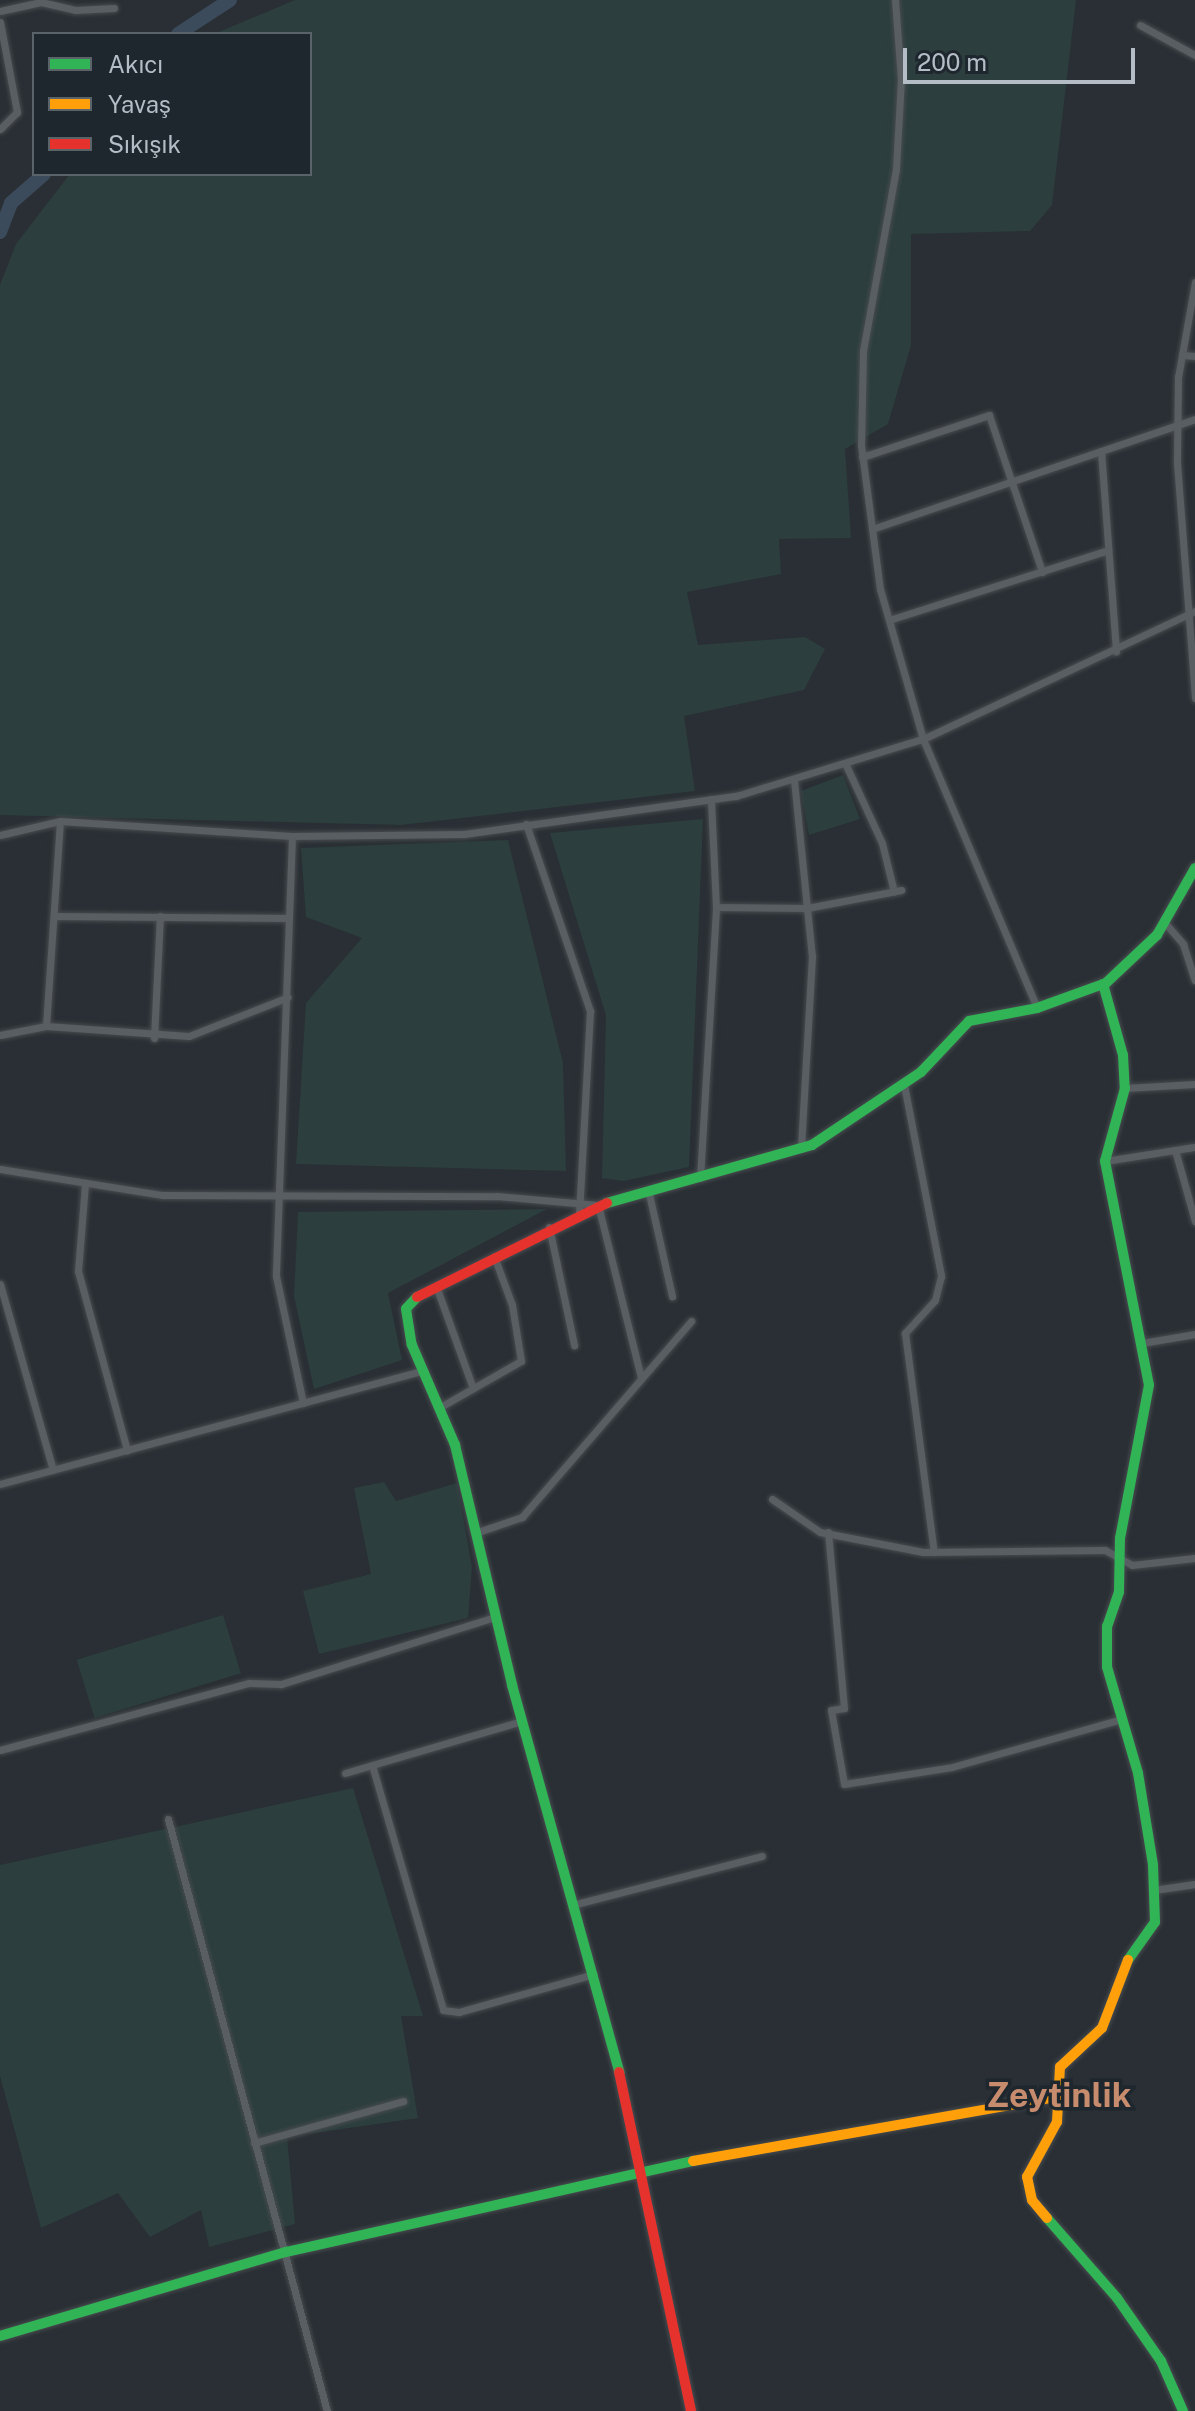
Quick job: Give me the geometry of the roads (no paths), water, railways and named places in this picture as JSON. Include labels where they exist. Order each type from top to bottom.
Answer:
[{"type":"street","points":[[895,0],[901,79],[896,169],[863,351],[862,457],[872,529],[889,620],[923,739],[1037,1008]]},
{"type":"street","points":[[0,11],[41,2],[108,5]]},
{"type":"street","points":[[0,22],[17,112],[0,129]]},
{"type":"street","points":[[1140,25],[1195,55]]},
{"type":"street","points":[[1195,282],[1182,355],[1177,424],[1193,612],[1195,698]]},
{"type":"street","points":[[1182,355],[1195,356]]},
{"type":"street","points":[[862,457],[989,415],[1042,572]]},
{"type":"street","points":[[872,529],[1195,419]]},
{"type":"street","points":[[1101,451],[1116,651]]},
{"type":"street","points":[[889,620],[1108,550]]},
{"type":"street","points":[[0,835],[60,821],[292,836],[396,838],[711,799],[794,780],[923,739],[1116,651],[1193,612]]},
{"type":"street","points":[[716,907],[807,908],[898,891],[882,843],[845,763]]},
{"type":"street","points":[[794,780],[812,956],[801,1149]]},
{"type":"street","points":[[700,1178],[716,907],[711,799]]},
{"type":"street","points":[[46,1026],[56,916],[60,821]]},
{"type":"street","points":[[526,824],[590,1011],[579,1214]]},
{"type":"street","points":[[292,836],[276,1276],[303,1403]]},
{"type":"street","points":[[691,2411],[643,2170],[576,1904],[522,1721],[442,1406],[424,1370],[406,1309],[436,1286],[598,1205],[649,1194],[801,1149],[904,1085],[969,1021],[1037,1008],[1103,984],[1165,923],[1192,883],[1195,868]]},
{"type":"street","points":[[56,916],[288,918]]},
{"type":"street","points":[[154,1038],[160,916]]},
{"type":"street","points":[[1165,923],[1183,944],[1195,980]]},
{"type":"street","points":[[1103,984],[1123,1055],[1125,1088],[1105,1161],[1149,1385],[1144,1437],[1120,1554],[1107,1667],[1138,1773],[1154,1890],[1155,1922],[1120,1971],[1102,2028],[1060,2067],[1061,2096],[1057,2122],[1027,2177],[1032,2200],[1117,2298],[1161,2361],[1183,2411]]},
{"type":"street","points":[[0,1035],[46,1026],[154,1038],[189,1036],[276,1007],[288,997]]},
{"type":"street","points":[[1125,1088],[1195,1084]]},
{"type":"street","points":[[904,1085],[941,1276],[935,1300],[905,1333],[934,1552]]},
{"type":"street","points":[[1105,1161],[1194,1147]]},
{"type":"street","points":[[1175,1150],[1195,1221]]},
{"type":"street","points":[[0,1169],[163,1195],[579,1201],[598,1205]]},
{"type":"street","points":[[85,1184],[78,1271],[127,1450]]},
{"type":"street","points":[[649,1194],[672,1296]]},
{"type":"street","points":[[598,1205],[641,1377]]},
{"type":"street","points":[[549,1227],[574,1345]]},
{"type":"street","points":[[442,1406],[522,1359],[494,1256]]},
{"type":"street","points":[[0,1284],[3,1306],[53,1470]]},
{"type":"street","points":[[436,1286],[473,1388]]},
{"type":"street","points":[[475,1533],[522,1517],[691,1321]]},
{"type":"street","points":[[1142,1343],[1195,1334]]},
{"type":"street","points":[[0,1484],[424,1370]]},
{"type":"street","points":[[772,1499],[828,1532],[934,1552],[1120,1554],[1132,1565],[1195,1558]]},
{"type":"street","points":[[828,1532],[844,1708],[831,1710],[844,1784],[952,1767],[1122,1719]]},
{"type":"street","points":[[0,1750],[249,1683],[281,1684],[495,1617]]},
{"type":"street","points":[[345,1773],[522,1721]]},
{"type":"street","points":[[372,1765],[443,2010],[459,2012],[594,1974]]},
{"type":"street","points":[[168,1819],[327,2411]]},
{"type":"street","points":[[576,1904],[762,1856]]},
{"type":"street","points":[[1154,1890],[1195,1884]]},
{"type":"street","points":[[0,2336],[286,2252],[643,2170],[1061,2096]]},
{"type":"street","points":[[254,2143],[403,2101]]},
{"type":"waterway","points":[[181,32],[230,0]]},
{"type":"waterway","points":[[0,232],[11,203],[42,176]]},
{"type":"district","name":"Zeytinlik","points":[[1059,2096]]}]
